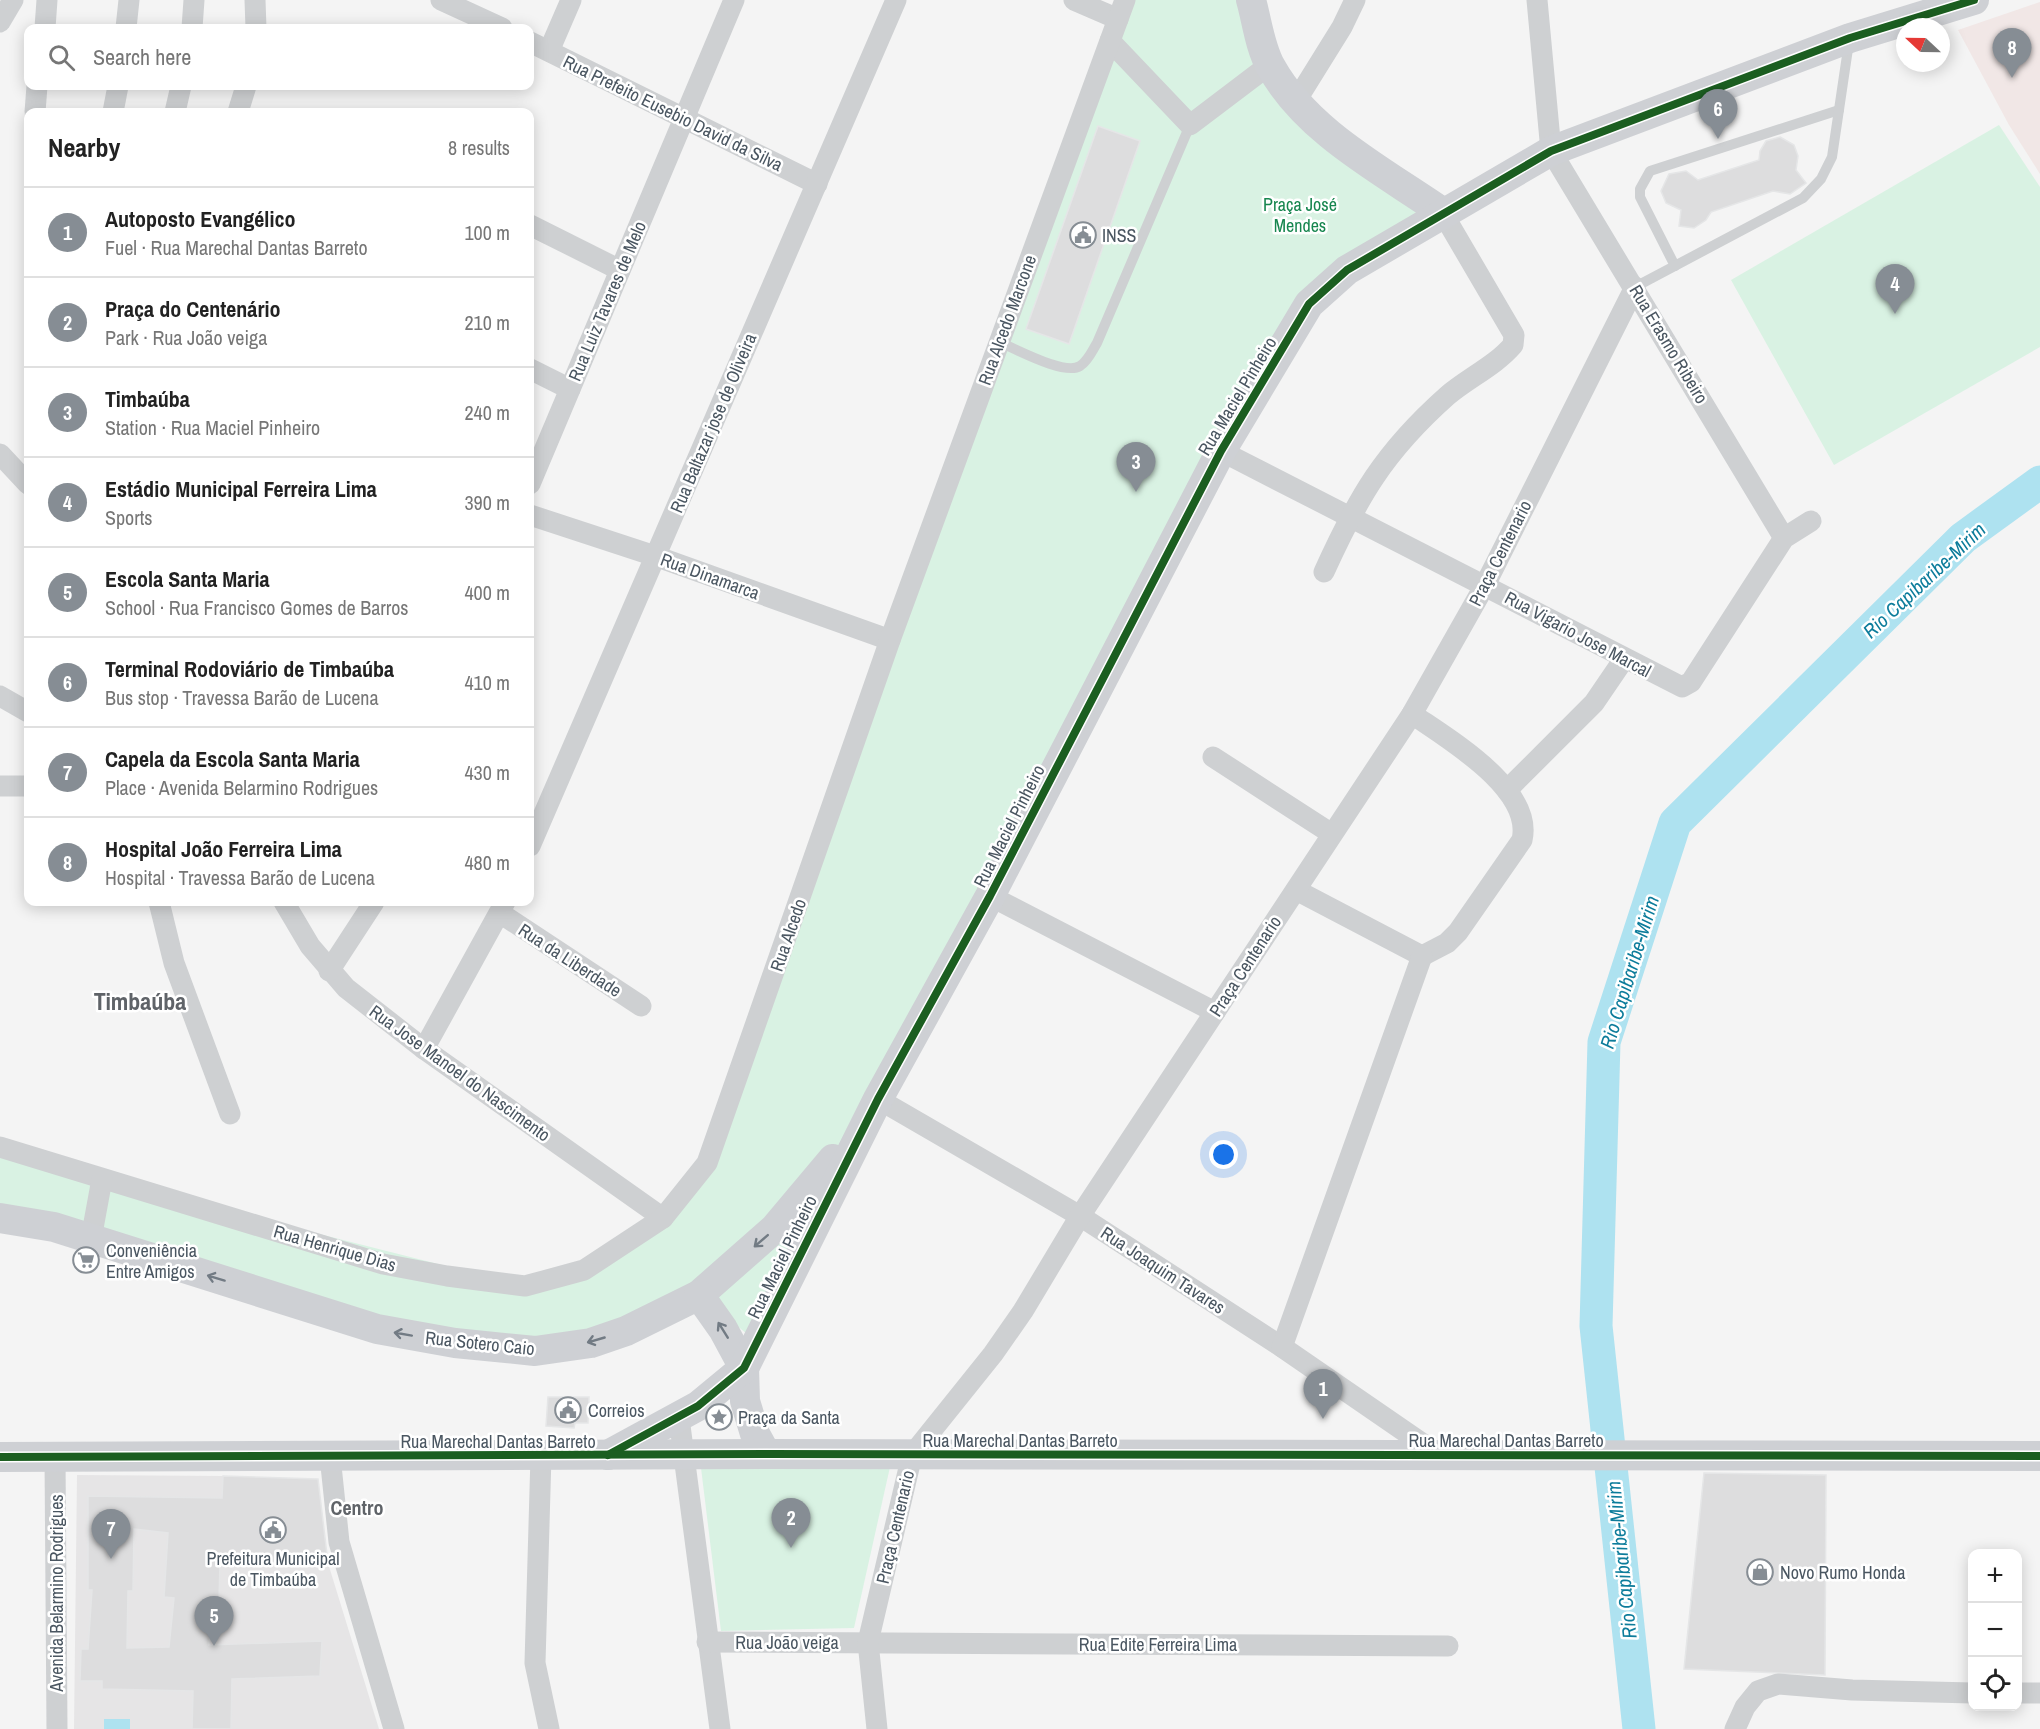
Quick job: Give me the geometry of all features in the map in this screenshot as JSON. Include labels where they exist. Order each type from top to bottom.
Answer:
[{"type":"street","points":[[0,22],[14,0]]},
{"type":"street","points":[[45,24],[47,0]]},
{"type":"street","points":[[126,24],[129,0]]},
{"type":"street","points":[[192,24],[194,0]]},
{"type":"street","points":[[255,0],[256,24]]},
{"type":"street","points":[[441,0],[493,24]]},
{"type":"street","points":[[549,51],[571,0]]},
{"type":"street","name":"Rua Luiz Tavares de Melo","points":[[534,474],[734,0]]},
{"type":"street","name":"Rua Baltazar jose de Oliveira","points":[[534,837],[896,0]]},
{"type":"street","points":[[1074,0],[1121,10]]},
{"type":"street","points":[[1251,0],[1269,65],[1296,101],[1334,137],[1442,212],[1514,335],[1513,345],[1449,395],[1407,434],[1378,468],[1349,517],[1324,572]]},
{"type":"street","points":[[1296,101],[1342,27],[1355,0]]},
{"type":"street","points":[[1537,0],[1551,151]]},
{"type":"street","name":"Rua Maciel Pinheiro","points":[[608,1455],[698,1406],[744,1368],[878,1099],[990,896],[1221,451],[1310,304],[1347,270],[1442,212],[1551,151],[1850,38],[1974,0]]},
{"type":"street","name":"Rua Alcedo Marcone","points":[[890,640],[1121,10]]},
{"type":"street","points":[[1110,41],[1190,126],[1269,65]]},
{"type":"street","name":"Rua Prefeito Eusebio David da Silva","points":[[534,44],[817,184]]},
{"type":"street","points":[[35,108],[37,90]]},
{"type":"street","points":[[114,108],[117,90]]},
{"type":"street","points":[[176,108],[180,90]]},
{"type":"street","points":[[239,108],[245,90]]},
{"type":"street","name":"Rua Erasmo Ribeiro","points":[[1551,151],[1635,287],[1784,538]]},
{"type":"street","points":[[534,227],[620,270]]},
{"type":"street","name":"Praça Centenario","points":[[877,1729],[868,1642],[912,1455],[993,1354],[1080,1216],[1412,714],[1485,585],[1635,287]]},
{"type":"street","points":[[534,371],[570,388]]},
{"type":"street","name":"Rua Vigario Jose Marcal","points":[[1221,451],[1676,685],[1686,686],[1784,538],[1811,521]]},
{"type":"street","points":[[0,454],[24,480]]},
{"type":"street","name":"Rua Dinamarca","points":[[534,516],[655,556],[890,640]]},
{"type":"street","name":"Rua Alcedo","points":[[663,1218],[707,1163],[890,640]]},
{"type":"street","points":[[1507,790],[1594,703],[1624,659]]},
{"type":"street","points":[[0,696],[24,710]]},
{"type":"street","points":[[1282,1347],[1422,956],[1447,943],[1464,923],[1522,840],[1521,815],[1507,790],[1485,767],[1412,714]]},
{"type":"street","points":[[1213,757],[1332,834]]},
{"type":"street","points":[[0,786],[24,786]]},
{"type":"street","points":[[1296,890],[1422,956]]},
{"type":"street","points":[[990,896],[1215,1012]]},
{"type":"street","points":[[160,906],[177,971],[230,1114]]},
{"type":"street","points":[[329,971],[371,906]]},
{"type":"street","name":"Rua Jose Manoel do Nascimento","points":[[292,907],[310,946],[329,971],[346,988],[424,1049],[663,1218]]},
{"type":"street","points":[[424,1049],[503,908]]},
{"type":"street","name":"Rua da Liberdade","points":[[503,908],[640,1006]]},
{"type":"street","name":"Rua Joaquim Tavares","points":[[878,1099],[1080,1216],[1282,1347],[1439,1455]]},
{"type":"street","name":"Rua Sotero Caio","points":[[0,1218],[54,1227],[377,1329],[455,1343],[535,1351],[591,1343],[626,1331],[699,1295],[775,1228],[827,1168],[878,1099]]},
{"type":"street","name":"Rua Henrique Dias","points":[[0,1147],[383,1264],[447,1276],[525,1286],[584,1270],[663,1218]]},
{"type":"street","points":[[91,1239],[102,1179]]},
{"type":"street","points":[[699,1295],[723,1329],[744,1368],[745,1401],[755,1434],[766,1454]]},
{"type":"street","points":[[679,1418],[686,1455],[707,1642],[720,1729]]},
{"type":"street","name":"Rua Marechal Dantas Barreto","points":[[0,1457],[766,1454],[2040,1456]]},
{"type":"street","points":[[330,1456],[339,1542],[394,1729]]},
{"type":"street","points":[[542,1456],[535,1639],[537,1682],[549,1729]]},
{"type":"street","name":"Avenida Belarmino Rodrigues","points":[[55,1457],[57,1729]]},
{"type":"street","name":"Rua João veiga","points":[[707,1642],[868,1642]]},
{"type":"street","name":"Rua Edite Ferreira Lima","points":[[868,1642],[1448,1646]]},
{"type":"street","points":[[1735,1729],[1745,1707],[1758,1691],[1778,1684],[1852,1690],[1968,1693]]},
{"type":"street","points":[[2022,1693],[2040,1693]]},
{"type":"lane","points":[[1635,287],[1803,198],[1821,179],[1832,157],[1850,38]]},
{"type":"lane","points":[[1675,266],[1640,197],[1640,189],[1650,171],[1839,110]]},
{"type":"lane","points":[[999,342],[1066,370],[1080,366],[1088,359],[1097,343],[1190,126]]},
{"type":"shaded area","points":[[2040,2],[2040,174],[2009,125],[1958,30]]},
{"type":"shaded area","points":[[77,1475],[223,1476],[221,1562],[328,1563],[379,1729],[74,1729]]},
{"type":"green space","name":"Praça José Mendes","points":[[1125,0],[1251,0],[1269,65],[1442,212],[1309,304],[757,1342],[699,1295],[626,1331],[455,1343],[0,1217],[0,1147],[102,1179],[525,1286],[584,1270],[663,1218],[707,1163]]},
{"type":"green space","points":[[1999,125],[2040,187],[2040,347],[1834,465],[1731,280]]},
{"type":"green space","points":[[890,1467],[854,1628],[721,1631],[701,1468]]},
{"type":"water","points":[[104,1719],[130,1719],[130,1729],[104,1729]]},
{"type":"building","name":"INSS","points":[[1098,126],[1140,141],[1069,344],[1026,329]]},
{"type":"building","points":[[1780,137],[1794,145],[1798,156],[1796,170],[1806,183],[1790,194],[1773,191],[1711,212],[1706,220],[1694,228],[1679,226],[1681,210],[1666,203],[1661,191],[1669,174],[1686,171],[1698,180],[1759,160],[1760,151],[1766,141]]},
{"type":"building","name":"Correios","points":[[548,1397],[589,1397],[588,1423],[575,1423],[574,1428],[546,1426]]},
{"type":"building","name":"Novo Rumo Honda","points":[[1704,1473],[1826,1475],[1825,1675],[1684,1669]]},
{"type":"building","points":[[223,1476],[318,1479],[328,1563],[220,1562],[219,1602],[213,1602],[209,1645],[322,1641],[320,1676],[232,1679],[231,1729],[192,1729],[193,1691],[102,1689],[102,1681],[80,1681],[81,1649],[88,1649],[92,1590],[88,1590],[88,1496],[222,1498]],"holes":[[[134,1529],[168,1533],[164,1597],[174,1598],[169,1647],[127,1648],[128,1591],[133,1591]]]},
{"type":"waterway","name":"Rio Capibaribe-Mirim","points":[[1639,1729],[1596,1326],[1604,1042],[1675,823],[1963,538],[2040,482]]},
{"type":"cycle path","points":[[608,1455],[698,1406],[744,1368],[878,1099],[990,896],[1221,451],[1309,304],[1347,270],[1551,151],[1850,38],[1974,0]]},
{"type":"cycle path","points":[[0,1457],[766,1454],[2040,1456]]},
{"type":"place","name":"Hospital João Ferreira Lima","points":[[2012,78]]},
{"type":"place","name":"Terminal Rodoviário de Timbaúba","points":[[1718,139]]},
{"type":"place","name":"INSS","points":[[1083,235]]},
{"type":"place","name":"Estádio Municipal Ferreira Lima","points":[[1895,314]]},
{"type":"place","name":"Timbaúba","points":[[1136,492]]},
{"type":"place","name":"Conveniência Entre Amigos","points":[[86,1260]]},
{"type":"place","name":"Correios","points":[[568,1410]]},
{"type":"place","name":"Praça da Santa","points":[[719,1417]]},
{"type":"place","name":"Autoposto Evangélico","points":[[1323,1419]]},
{"type":"place","name":"Prefeitura Municipal de Timbaúba","points":[[273,1530]]},
{"type":"place","name":"Praça do Centenário","points":[[791,1548]]},
{"type":"place","name":"Capela da Escola Santa Maria","points":[[111,1559]]},
{"type":"place","name":"Novo Rumo Honda","points":[[1760,1572]]},
{"type":"place","name":"Escola Santa Maria","points":[[214,1646]]},
{"type":"district","name":"Timbaúba","points":[[140,1001]]},
{"type":"district","name":"Centro","points":[[357,1507]]}]
